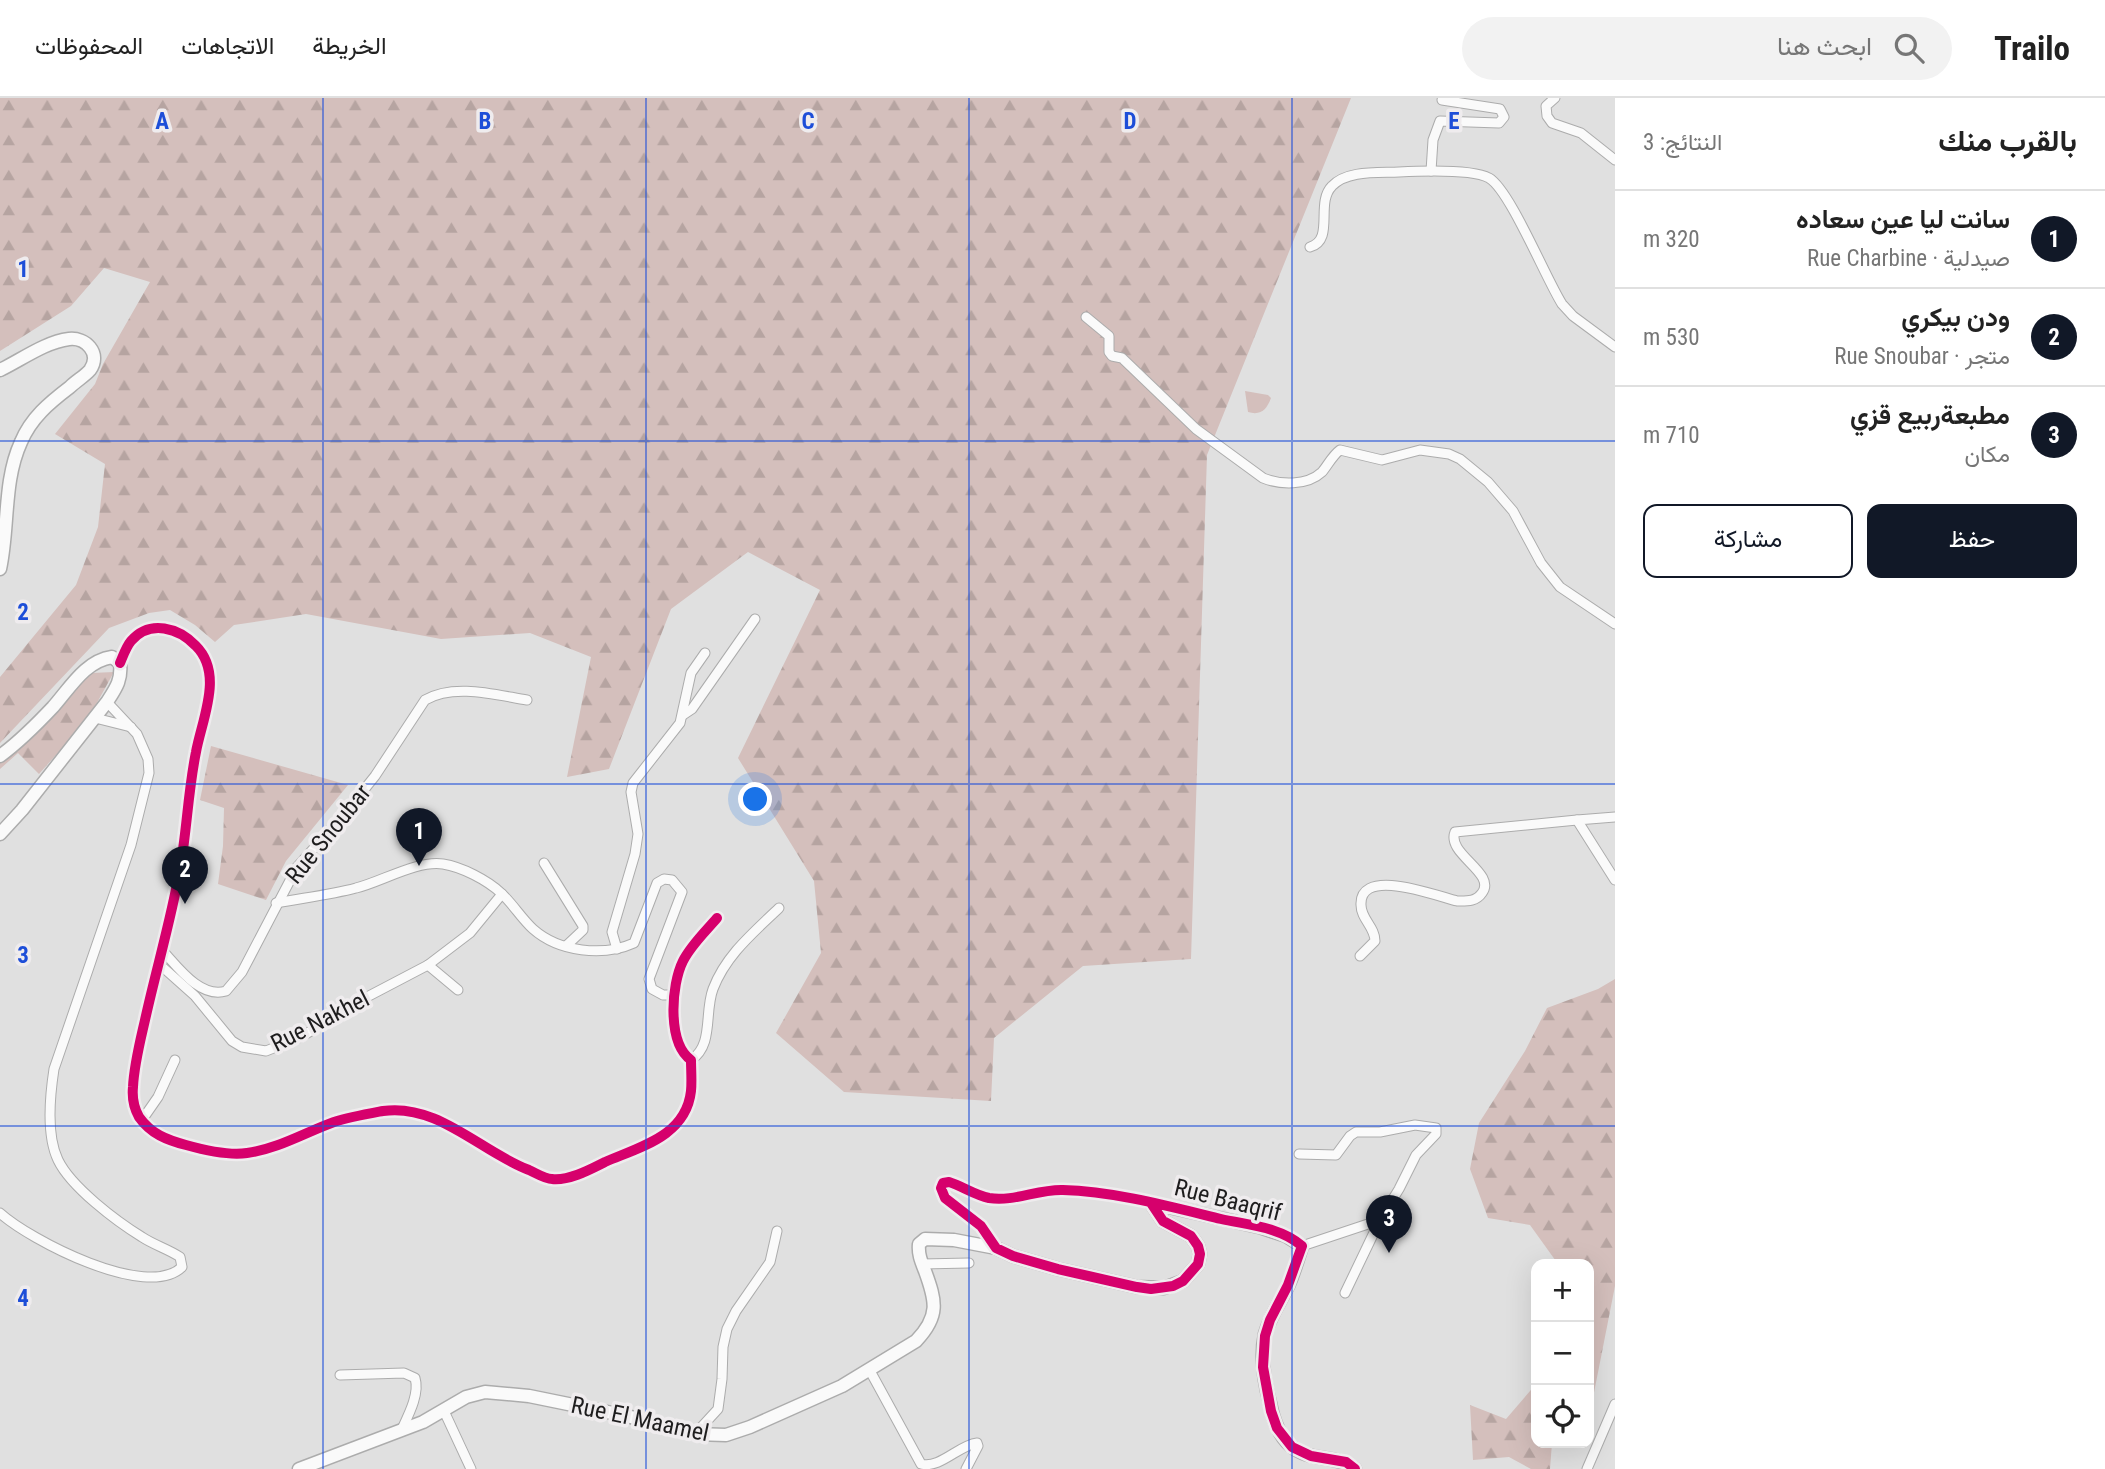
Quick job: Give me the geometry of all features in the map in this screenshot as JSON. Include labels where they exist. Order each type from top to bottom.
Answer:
[{"type":"street","points":[[1555,98],[1546,107],[1552,124],[1581,133],[1615,160]]},
{"type":"street","points":[[1431,171],[1433,140],[1440,121],[1499,123],[1504,117],[1500,109],[1442,100]]},
{"type":"street","points":[[1310,247],[1320,242],[1323,237],[1324,200],[1332,185],[1339,180],[1369,173],[1431,171],[1481,175],[1491,179],[1516,215],[1562,304],[1573,316],[1615,347]]},
{"type":"street","points":[[1086,317],[1109,336],[1109,352],[1112,356],[1122,358],[1205,436],[1263,478],[1285,483],[1314,478],[1340,450],[1382,460],[1420,450],[1450,454],[1460,459],[1488,482],[1513,511],[1550,577],[1571,595],[1615,624]]},
{"type":"street","points":[[0,370],[68,340],[84,342],[94,354],[90,370],[46,406],[20,443],[13,465],[0,569]]},
{"type":"street","points":[[617,949],[612,932],[638,834],[631,792],[633,783],[667,741],[683,715],[692,709],[755,619]]},
{"type":"street","points":[[0,834],[107,702],[119,684],[122,674],[120,663],[129,643],[137,635],[149,630],[162,628],[177,631],[199,648],[207,660],[210,677],[209,699],[196,752],[180,869],[133,1080],[136,1112],[153,1133],[195,1148],[239,1154],[281,1144],[335,1122],[359,1116],[402,1110],[417,1111],[440,1121],[504,1159],[553,1180],[574,1175],[664,1136],[678,1122],[688,1105],[691,1060]]},
{"type":"street","points":[[683,715],[691,673],[705,653]]},
{"type":"street","points":[[0,756],[30,731],[93,664],[112,657],[120,663]]},
{"type":"street","name":"Rue Snoubar","points":[[162,950],[202,988],[214,993],[226,991],[242,972],[297,867],[375,776],[425,700],[433,696],[461,692],[486,693],[527,701]]},
{"type":"street","points":[[0,1213],[50,1247],[103,1267],[130,1274],[158,1276],[172,1274],[182,1267],[180,1257],[142,1237],[89,1197],[58,1160],[51,1129],[49,1099],[54,1069],[131,845],[149,773],[145,750],[132,728],[107,702]]},
{"type":"street","points":[[95,718],[132,728]]},
{"type":"street","points":[[1360,956],[1374,940],[1374,932],[1365,918],[1361,904],[1364,893],[1374,886],[1390,885],[1468,902],[1481,895],[1485,889],[1482,876],[1459,850],[1454,841],[1455,832],[1615,817]]},
{"type":"street","points":[[1577,820],[1615,880]]},
{"type":"street","points":[[276,903],[352,889],[437,863],[456,868],[486,883],[502,894],[535,931],[552,942],[589,951],[617,949],[634,943],[657,883],[664,879],[672,880],[682,892],[681,900],[672,915],[649,979],[652,989],[663,995],[674,996]]},
{"type":"street","points":[[544,863],[583,926],[583,930],[566,946]]},
{"type":"street","name":"Rue Nakhel","points":[[158,963],[195,996],[232,1041],[242,1047],[266,1051],[276,1049],[428,965],[470,933],[502,894]]},
{"type":"street","points":[[691,1060],[705,1045],[712,992],[720,974],[742,944],[779,908]]},
{"type":"street","points":[[691,1060],[683,1055],[678,1042],[674,996],[683,961],[717,918]]},
{"type":"street","points":[[428,965],[458,989]]},
{"type":"street","points":[[142,1121],[158,1097],[175,1060]]},
{"type":"street","points":[[1299,1154],[1336,1156],[1356,1132],[1380,1132],[1415,1125],[1436,1128],[1436,1134],[1416,1155],[1380,1220],[1345,1293]]},
{"type":"street","points":[[969,1263],[922,1264],[918,1248],[925,1239],[954,1240],[996,1248],[1035,1263],[1151,1289],[1173,1286],[1183,1281],[1198,1264],[1200,1254],[1191,1236],[1163,1221],[1151,1203],[1061,1189],[1012,1198],[993,1198],[953,1183],[943,1183],[943,1195],[981,1226],[996,1248]]},
{"type":"street","name":"Rue Baaqrif","points":[[1151,1203],[1259,1227],[1286,1236],[1302,1245],[1265,1336],[1263,1367],[1271,1411],[1277,1428],[1292,1447],[1311,1456],[1346,1462],[1355,1469]]},
{"type":"street","points":[[1302,1245],[1380,1220]]},
{"type":"street","points":[[695,1434],[718,1409],[727,1329],[736,1311],[770,1262],[777,1231]]},
{"type":"street","name":"Rue El Maamel","points":[[299,1469],[401,1431],[444,1412],[475,1394],[509,1393],[627,1416],[695,1434],[709,1436],[737,1432],[842,1386],[916,1341],[931,1322],[935,1301],[922,1264]]},
{"type":"street","points":[[869,1369],[921,1464],[933,1464],[970,1444],[977,1443],[966,1469]]},
{"type":"street","points":[[341,1376],[404,1373],[413,1376],[417,1381],[415,1395],[401,1431]]},
{"type":"street","points":[[1587,1469],[1615,1404]]},
{"type":"street","points":[[444,1412],[471,1469]]},
{"type":"green space","points":[[0,98],[1351,98],[1207,455],[1191,959],[1083,966],[994,1038],[991,1101],[844,1092],[776,1033],[821,953],[814,881],[738,758],[820,590],[748,552],[671,609],[609,769],[567,777],[591,657],[530,633],[441,639],[306,614],[234,625],[215,642],[195,625],[170,610],[149,613],[109,628],[0,743],[0,677],[76,585],[98,527],[105,464],[55,434],[95,384],[103,364],[150,282],[104,268],[71,306],[0,351]]},
{"type":"green space","points":[[1245,391],[1268,395],[1271,398],[1268,405],[1263,411],[1248,412]]},
{"type":"green space","points":[[114,672],[88,719],[39,774],[18,753],[0,769],[0,763],[91,673]]},
{"type":"green space","points":[[211,746],[348,785],[286,861],[266,900],[218,884],[224,808],[200,800]]},
{"type":"green space","points":[[1615,979],[1615,1286],[1594,1393],[1594,1259],[1554,1259],[1530,1225],[1488,1218],[1470,1169],[1479,1123],[1525,1051],[1547,1008],[1598,989]]},
{"type":"green space","points":[[1531,1390],[1531,1448],[1552,1448],[1550,1469],[1531,1469],[1509,1457],[1473,1460],[1470,1405],[1506,1419]]},
{"type":"cycle path","points":[[120,663],[129,643],[139,634],[155,628],[164,628],[181,635],[196,646],[209,670],[209,697],[193,767],[180,869],[139,1045],[134,1079],[133,1099],[139,1117],[154,1132],[166,1138],[216,1152],[247,1153],[281,1144],[340,1120],[383,1111],[403,1110],[441,1121],[511,1162],[546,1178],[559,1179],[580,1174],[659,1138],[680,1119],[687,1106],[691,1091],[691,1060],[683,1052],[675,1028],[676,984],[686,955],[717,918]]},
{"type":"cycle path","points":[[1151,1203],[1163,1221],[1191,1236],[1200,1254],[1198,1264],[1183,1281],[1173,1286],[1151,1289],[1058,1269],[1013,1256],[996,1248],[981,1226],[945,1198],[941,1188],[943,1183],[949,1182],[984,1197],[998,1199],[1054,1190],[1102,1193],[1142,1200],[1264,1228],[1294,1240],[1302,1246],[1265,1336],[1263,1367],[1271,1411],[1277,1428],[1292,1447],[1311,1456],[1346,1462],[1355,1469]]},
{"type":"place","name":"سانت ليا عين سعاده","points":[[419,866]]},
{"type":"place","name":"ودن بيكري","points":[[185,904]]},
{"type":"place","name":"مطبعةربيع قزي","points":[[1389,1253]]}]
